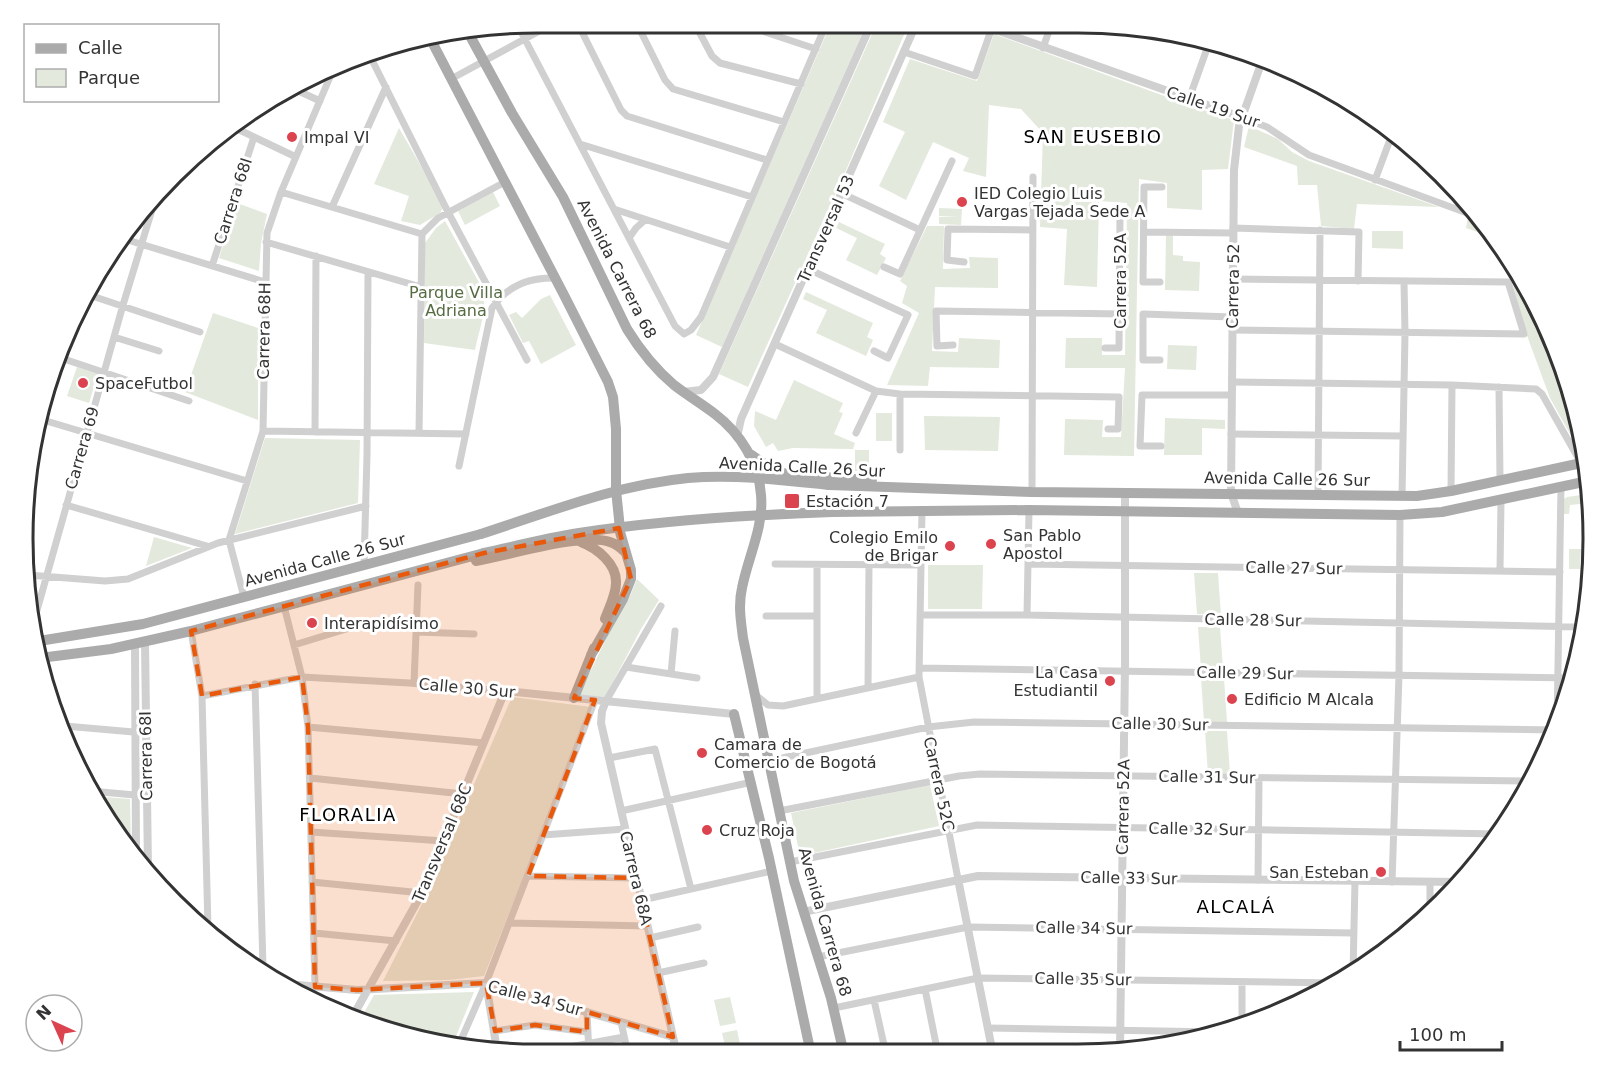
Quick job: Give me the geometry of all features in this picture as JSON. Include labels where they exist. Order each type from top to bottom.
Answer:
[{"type":"main road","name":"Avenida Carrera 68","points":[[471,37],[563,197],[632,337],[649,361],[683,392],[723,420],[749,454],[758,474],[761,508],[756,537],[741,589],[743,638],[790,862],[803,912],[834,1008],[842,1044]]},
{"type":"main road","points":[[433,44],[556,278],[608,382],[613,397],[618,519],[631,570],[628,589],[591,655]]},
{"type":"main road","points":[[749,454],[772,469],[795,476],[853,478],[962,490]]},
{"type":"main road","name":"Avenida Calle 26 Sur","points":[[44,640],[144,624],[481,534],[604,494],[673,480],[728,477],[830,485],[1032,492],[1402,496],[1450,491],[1577,464]]},
{"type":"main road","name":"Avenida Calle 26 Sur","points":[[47,657],[85,654],[191,631],[484,553],[557,537],[651,523],[832,512],[922,510],[1400,515],[1442,512],[1580,483]]},
{"type":"main road","points":[[422,570],[578,541],[609,541],[626,553]]},
{"type":"main road","points":[[574,698],[613,597],[616,576],[612,567],[601,555],[578,541]]},
{"type":"main road","points":[[734,714],[772,871],[809,1044]]},
{"type":"street","points":[[522,33],[675,326],[684,334],[691,330],[701,317],[823,33]]},
{"type":"street","points":[[452,79],[536,33]]},
{"type":"street","points":[[583,33],[623,113],[767,160]]},
{"type":"street","points":[[642,33],[669,86],[784,122]]},
{"type":"street","points":[[700,33],[715,59],[720,63],[801,84]]},
{"type":"street","points":[[775,33],[816,49]]},
{"type":"street","points":[[683,392],[701,390],[713,377],[867,33]]},
{"type":"street","name":"Transversal 53","points":[[737,437],[741,419],[912,33]]},
{"type":"street","points":[[904,52],[975,76],[990,33]]},
{"type":"street","name":"Calle 19 Sur","points":[[1009,33],[1043,48],[1267,127],[1309,155],[1463,212]]},
{"type":"street","points":[[1043,48],[1048,33]]},
{"type":"street","points":[[1189,99],[1206,50]]},
{"type":"street","points":[[373,61],[448,212],[527,360]]},
{"type":"street","name":"Carrera 52","points":[[1238,513],[1231,493],[1235,145],[1241,117],[1260,67]]},
{"type":"street","name":"Carrera 68H","points":[[229,540],[263,431],[266,242],[269,225],[330,78]]},
{"type":"street","points":[[332,207],[386,87]]},
{"type":"street","points":[[301,92],[320,101]]},
{"type":"street","points":[[240,130],[296,157]]},
{"type":"street","name":"Carrera 68I","points":[[213,266],[254,137]]},
{"type":"street","points":[[1375,180],[1390,141]]},
{"type":"street","points":[[580,144],[752,197]]},
{"type":"street","points":[[884,267],[900,274],[952,160]]},
{"type":"street","points":[[1032,492],[1034,177]]},
{"type":"street","points":[[419,433],[422,234],[433,222],[448,212],[505,182]]},
{"type":"street","name":"Carrera 52A","points":[[1160,282],[1143,282],[1144,187],[1162,187]]},
{"type":"street","points":[[281,192],[422,234]]},
{"type":"street","points":[[841,194],[920,230]]},
{"type":"street","points":[[614,209],[730,248]]},
{"type":"street","name":"Carrera 52A","points":[[1104,213],[1120,213],[1119,348],[1105,348]]},
{"type":"street","name":"Carrera 69","points":[[37,606],[151,214]]},
{"type":"street","points":[[629,238],[645,220]]},
{"type":"street","points":[[964,262],[947,260],[948,229],[1033,230]]},
{"type":"street","points":[[1318,495],[1320,230]]},
{"type":"street","points":[[1144,232],[1320,230],[1359,232],[1358,281]]},
{"type":"street","points":[[130,241],[265,282]]},
{"type":"street","points":[[266,242],[421,287]]},
{"type":"street","points":[[315,432],[316,256]]},
{"type":"street","points":[[808,269],[909,315],[888,358],[874,351]]},
{"type":"street","points":[[364,565],[368,272]]},
{"type":"street","points":[[459,466],[490,314],[496,302],[509,290],[527,281],[556,278]]},
{"type":"street","points":[[1232,330],[1524,334],[1508,282],[1233,279]]},
{"type":"street","points":[[1402,496],[1404,282]]},
{"type":"street","points":[[95,297],[200,332]]},
{"type":"street","points":[[953,345],[937,345],[936,311],[1120,314]]},
{"type":"street","name":"Carrera 52A","points":[[1160,360],[1143,360],[1143,314],[1232,316]]},
{"type":"street","points":[[114,337],[159,351]]},
{"type":"street","points":[[775,344],[876,392],[1119,397],[1118,429],[1108,429]]},
{"type":"street","points":[[66,360],[189,401]]},
{"type":"street","points":[[1232,382],[1452,385],[1538,390],[1575,450]]},
{"type":"street","points":[[1450,491],[1452,385]]},
{"type":"street","points":[[1499,387],[1500,480]]},
{"type":"street","points":[[856,434],[876,392]]},
{"type":"street","points":[[900,394],[900,450]]},
{"type":"street","points":[[1161,446],[1140,446],[1142,395],[1232,395]]},
{"type":"street","points":[[47,421],[247,481]]},
{"type":"street","points":[[263,431],[466,434]]},
{"type":"street","points":[[1231,434],[1403,436]]},
{"type":"street","points":[[1558,696],[1561,487]]},
{"type":"street","name":"Carrera 52A","points":[[1120,1042],[1125,492]]},
{"type":"street","points":[[1500,571],[1501,500]]},
{"type":"street","points":[[66,505],[208,546]]},
{"type":"street","points":[[34,575],[105,581],[128,579],[208,546],[366,506]]},
{"type":"street","name":"Carrera 52C","points":[[922,510],[919,677],[991,1044]]},
{"type":"street","points":[[1027,615],[1029,510]]},
{"type":"street","points":[[1392,882],[1398,728],[1400,515]]},
{"type":"street","points":[[229,540],[244,597]]},
{"type":"street","points":[[775,564],[921,565]]},
{"type":"street","name":"Calle 27 Sur","points":[[1028,564],[1560,572]]},
{"type":"street","points":[[817,565],[817,699]]},
{"type":"street","points":[[868,565],[868,688]]},
{"type":"street","points":[[414,683],[418,585]]},
{"type":"street","points":[[284,606],[302,676],[308,727],[315,987]]},
{"type":"street","points":[[606,701],[661,606]]},
{"type":"street","name":"Calle 28 Sur","points":[[920,615],[1027,615],[1575,627]]},
{"type":"street","points":[[766,616],[817,616]]},
{"type":"street","points":[[294,645],[356,626],[383,624]]},
{"type":"street","points":[[191,631],[202,696],[208,921]]},
{"type":"street","points":[[671,674],[675,631]]},
{"type":"street","points":[[416,632],[474,634]]},
{"type":"street","name":"Carrera 68I","points":[[136,844],[134,732],[140,643]]},
{"type":"street","name":"Carrera 68I","points":[[140,643],[148,859]]},
{"type":"street","points":[[626,667],[697,678]]},
{"type":"street","name":"Calle 29 Sur","points":[[919,668],[1563,678]]},
{"type":"street","name":"Calle 30 Sur","points":[[202,696],[302,676],[505,691],[734,714]]},
{"type":"street","points":[[754,693],[765,704],[775,706],[919,677]]},
{"type":"street","points":[[255,684],[263,962]]},
{"type":"street","name":"Transversal 68C","points":[[357,1010],[422,893],[505,691]]},
{"type":"street","points":[[462,1038],[510,923],[595,700]]},
{"type":"street","name":"Carrera 68A","points":[[606,701],[600,716],[675,1044]]},
{"type":"street","name":"Calle 30 Sur","points":[[768,761],[928,727],[985,722],[1546,728]]},
{"type":"street","points":[[69,726],[145,733]]},
{"type":"street","points":[[308,727],[484,743]]},
{"type":"street","points":[[609,758],[655,749],[691,889]]},
{"type":"street","name":"Calle 31 Sur","points":[[779,811],[980,774],[1520,782]]},
{"type":"street","points":[[310,778],[463,794]]},
{"type":"street","points":[[1258,880],[1259,778]]},
{"type":"street","points":[[621,811],[752,783]]},
{"type":"street","points":[[102,792],[146,795]]},
{"type":"street","name":"Calle 32 Sur","points":[[790,862],[977,825],[1488,834]]},
{"type":"street","points":[[543,835],[625,829]]},
{"type":"street","points":[[311,832],[444,841]]},
{"type":"street","points":[[642,900],[772,871]]},
{"type":"street","points":[[528,876],[636,878]]},
{"type":"street","name":"Calle 33 Sur","points":[[803,912],[978,876],[1448,882]]},
{"type":"street","points":[[1353,962],[1355,881]]},
{"type":"street","points":[[312,882],[422,893]]},
{"type":"street","points":[[1430,882],[1430,901]]},
{"type":"street","points":[[510,923],[647,926]]},
{"type":"street","points":[[650,938],[698,927]]},
{"type":"street","name":"Calle 34 Sur","points":[[818,957],[968,927],[1354,933]]},
{"type":"street","points":[[314,933],[396,941]]},
{"type":"street","points":[[658,972],[704,963]]},
{"type":"street","name":"Calle 35 Sur","points":[[834,1008],[978,978],[1318,983]]},
{"type":"street","points":[[1242,982],[1242,1016]]},
{"type":"street","points":[[486,983],[496,1042]]},
{"type":"street","name":"Calle 34 Sur","points":[[304,986],[369,989],[486,983],[673,1037]]},
{"type":"street","points":[[925,989],[936,1044]]},
{"type":"street","points":[[874,1000],[884,1044]]},
{"type":"street","points":[[587,1012],[587,1044],[624,1037]]},
{"type":"street","points":[[621,1022],[626,1044]]},
{"type":"street","points":[[495,1031],[535,1025],[587,1032]]},
{"type":"street","points":[[988,1028],[1188,1031]]},
{"type":"highlighted area","points":[[619,528],[631,579],[574,698],[595,700],[528,876],[636,878],[673,1037],[587,1012],[587,1032],[535,1025],[495,1031],[486,983],[357,990],[315,987],[308,727],[302,677],[202,696],[191,631],[484,553]]},
{"type":"green space","points":[[827,33],[863,33],[722,347],[696,335]]},
{"type":"green space","points":[[872,33],[905,33],[847,168],[748,387],[719,374]]},
{"type":"green space","points":[[994,34],[1234,120],[1228,169],[1202,170],[1202,210],[1167,208],[1167,183],[1139,179],[1134,456],[1064,455],[1065,419],[1103,420],[1102,437],[1121,437],[1125,368],[1065,368],[1066,338],[1102,338],[1102,355],[1125,355],[1127,203],[1099,201],[1097,287],[1064,285],[1067,229],[1040,227],[1043,133],[1021,109],[989,105],[986,177],[963,171],[969,158],[933,142],[906,200],[879,186],[905,132],[883,122],[910,59],[977,81]]},
{"type":"green space","points":[[1249,126],[1278,139],[1292,152],[1309,161],[1439,207],[1357,204],[1354,229],[1321,226],[1317,185],[1298,185],[1297,166],[1244,147]]},
{"type":"green space","points":[[399,128],[444,206],[440,213],[420,225],[401,221],[409,196],[374,184]]},
{"type":"green space","points":[[493,192],[500,206],[465,225],[458,211]]},
{"type":"green space","points":[[237,203],[267,214],[261,243],[259,271],[219,258]]},
{"type":"green space","points":[[939,208],[962,209],[961,225],[939,224],[939,217],[959,217],[939,216]]},
{"type":"green space","points":[[1468,217],[1480,233],[1466,228]]},
{"type":"green space","name":"Parque Villa Adriana","points":[[445,221],[482,288],[484,296],[481,327],[475,350],[424,343],[425,243],[436,228]]},
{"type":"green space","points":[[839,222],[885,244],[880,254],[886,258],[877,275],[846,260],[857,238],[836,228]]},
{"type":"green space","points":[[927,226],[944,226],[943,269],[970,268],[969,257],[998,258],[998,288],[935,287],[932,351],[958,352],[959,338],[1000,340],[999,368],[930,367],[928,386],[887,385],[919,313],[902,303],[907,286],[900,281]]},
{"type":"green space","points":[[1372,231],[1403,231],[1403,249],[1372,248]]},
{"type":"green space","points":[[1166,235],[1173,235],[1173,255],[1183,256],[1183,261],[1200,262],[1199,291],[1165,290]]},
{"type":"green space","points":[[1512,281],[1545,345],[1566,408],[1573,439],[1550,398],[1526,333]]},
{"type":"green space","points":[[806,292],[873,323],[867,337],[873,340],[866,356],[816,333],[827,310],[803,299]]},
{"type":"green space","points":[[550,295],[576,345],[541,364],[529,341],[523,343],[509,315],[516,312],[522,318],[541,299]]},
{"type":"green space","points":[[213,313],[258,328],[258,420],[185,392]]},
{"type":"green space","points":[[1168,345],[1197,346],[1196,370],[1167,369]]},
{"type":"green space","name":"SpaceFutbol","points":[[77,367],[98,374],[89,403],[67,396]]},
{"type":"green space","points":[[794,380],[843,403],[839,412],[843,413],[834,434],[855,443],[853,449],[793,448],[778,451],[773,443],[766,447],[754,426],[755,411],[776,420]]},
{"type":"green space","points":[[876,413],[892,413],[892,441],[876,441]]},
{"type":"green space","points":[[924,416],[1000,417],[998,451],[925,450]]},
{"type":"green space","points":[[1165,418],[1225,420],[1225,429],[1202,428],[1202,455],[1164,455]]},
{"type":"green space","points":[[265,438],[360,440],[358,503],[235,534]]},
{"type":"green space","points":[[855,450],[869,450],[869,470],[855,471]]},
{"type":"green space","points":[[1581,495],[1582,504],[1570,505],[1569,514],[1563,514],[1563,500],[1567,497]]},
{"type":"green space","points":[[154,537],[192,548],[146,566]]},
{"type":"green space","points":[[1569,549],[1581,549],[1580,569],[1569,569]]},
{"type":"green space","points":[[928,565],[983,565],[982,609],[928,609]]},
{"type":"green space","points":[[1194,573],[1218,573],[1221,615],[1197,614]]},
{"type":"green space","points":[[637,579],[659,600],[605,697],[579,695],[619,612],[630,596]]},
{"type":"green space","points":[[1198,627],[1220,627],[1223,669],[1201,669]]},
{"type":"green space","points":[[1201,678],[1224,678],[1227,722],[1204,722]]},
{"type":"green space","points":[[512,697],[591,707],[484,976],[449,980],[383,981],[422,904]]},
{"type":"green space","points":[[1205,731],[1227,731],[1230,774],[1208,774]]},
{"type":"green space","points":[[930,785],[939,826],[800,856],[791,813]]},
{"type":"green space","points":[[105,797],[130,799],[131,837]]},
{"type":"green space","points":[[474,992],[456,1037],[408,1027],[364,1013],[374,995]]},
{"type":"green space","points":[[730,997],[736,1023],[720,1026],[714,1000]]},
{"type":"green space","points":[[737,1030],[740,1044],[725,1044],[722,1033]]},
{"type":"place","name":"Impal VI","points":[[292,137]]},
{"type":"place","name":"IED Colegio Luis Vargas Tejada Sede A","points":[[962,202]]},
{"type":"place","name":"SpaceFutbol","points":[[83,383]]},
{"type":"place","name":"Estación 7","points":[[792,501]]},
{"type":"place","name":"San Pablo Apostol","points":[[991,544]]},
{"type":"place","name":"Colegio Emilo de Brigar","points":[[950,546]]},
{"type":"place","name":"Interapidísimo","points":[[312,623]]},
{"type":"place","name":"La Casa Estudiantil","points":[[1110,681]]},
{"type":"place","name":"Edificio M Alcala","points":[[1232,699]]},
{"type":"place","name":"Camara de Comercio de Bogotá","points":[[702,753]]},
{"type":"place","name":"Cruz Roja","points":[[707,830]]},
{"type":"place","name":"San Esteban","points":[[1381,872]]},
{"type":"district","name":"SAN EUSEBIO","points":[[1093,136]]},
{"type":"district","name":"FLORALIA","points":[[348,814]]},
{"type":"district","name":"ALCALÁ","points":[[1236,906]]}]
